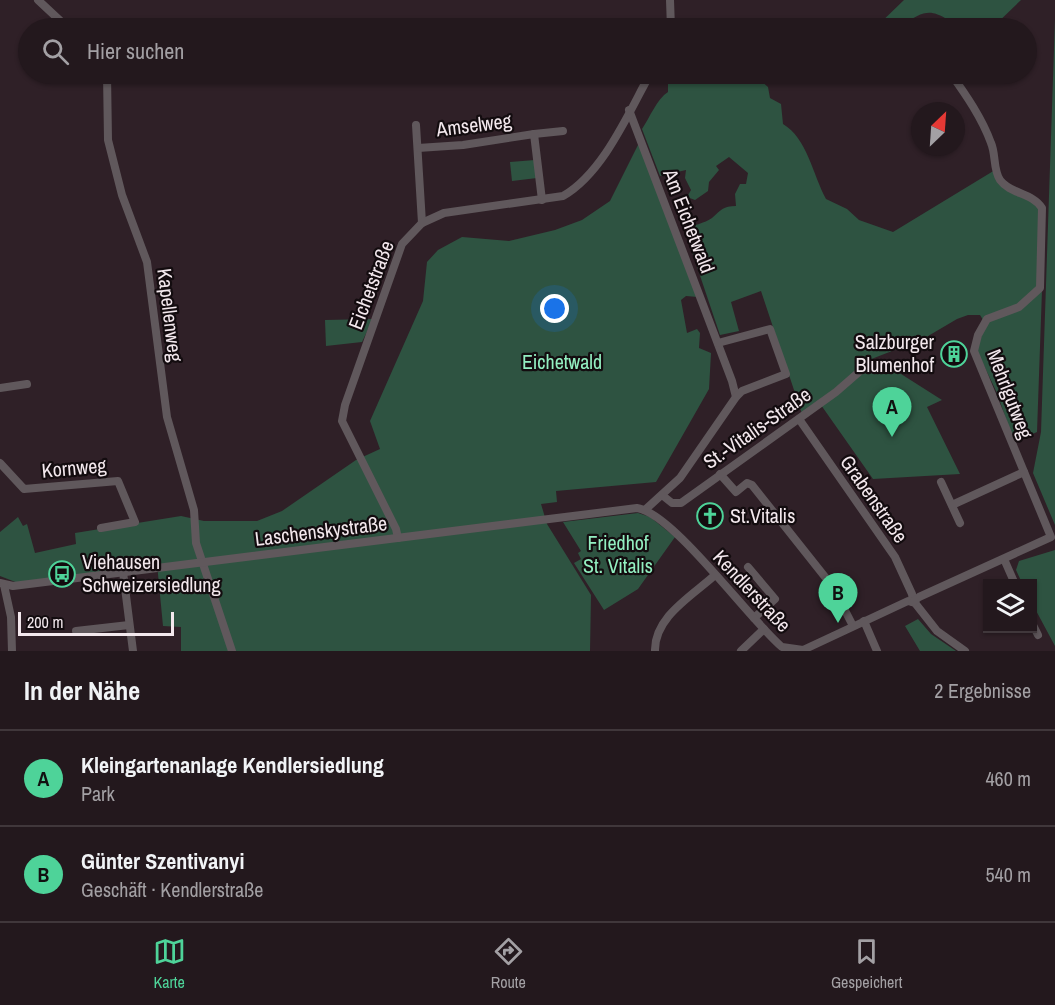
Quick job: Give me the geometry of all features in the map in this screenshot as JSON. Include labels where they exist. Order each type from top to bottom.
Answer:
[{"type":"street","points":[[38,0],[57,18]]},
{"type":"street","points":[[670,0],[671,18]]},
{"type":"street","name":"Kapellenweg","points":[[107,84],[108,140],[122,195],[147,262],[167,417],[194,510],[195,543],[207,572],[232,651]]},
{"type":"street","name":"Eichetstraße","points":[[398,538],[396,529],[342,422],[345,405],[402,244],[422,223],[444,213],[563,196],[579,186],[595,170],[644,84]]},
{"type":"street","name":"Mehrlgutweg","points":[[958,84],[989,136],[999,179],[1039,203],[1042,208],[1040,288],[1019,307],[987,319],[974,346],[1051,537]]},
{"type":"street","name":"Am Eichetwald","points":[[629,110],[718,343],[736,397]]},
{"type":"street","name":"Amselweg","points":[[416,125],[422,223]]},
{"type":"street","name":"Amselweg","points":[[418,148],[463,145],[563,131]]},
{"type":"street","name":"Amselweg","points":[[534,134],[542,200]]},
{"type":"street","points":[[646,509],[680,478],[740,392],[786,374],[770,328],[718,343]]},
{"type":"street","name":"St.-Vitalis-Straße","points":[[662,495],[672,504],[680,504],[851,381],[867,365]]},
{"type":"street","points":[[0,388],[27,384]]},
{"type":"street","name":"Grabenstraße","points":[[799,419],[895,557],[912,594],[913,602]]},
{"type":"street","name":"Kornweg","points":[[0,463],[24,489],[118,481],[135,522],[101,528]]},
{"type":"street","points":[[952,505],[1024,472]]},
{"type":"street","points":[[720,474],[736,492],[747,483],[752,485],[833,587],[853,626]]},
{"type":"street","points":[[941,482],[960,523]]},
{"type":"street","name":"Laschenskystraße","points":[[2,584],[123,572],[628,509],[646,509]]},
{"type":"street","name":"Kendlerstraße","points":[[646,509],[674,531],[782,647],[796,651],[906,602],[913,602],[919,597],[1051,537]]},
{"type":"street","points":[[1004,559],[1013,579]]},
{"type":"street","points":[[748,567],[775,599],[754,618]]},
{"type":"street","points":[[123,572],[133,651]]},
{"type":"street","points":[[655,651],[655,638],[661,624],[715,575]]},
{"type":"street","points":[[2,584],[11,617],[12,651]]},
{"type":"street","points":[[913,602],[936,631],[965,651]]},
{"type":"street","points":[[864,621],[877,651]]},
{"type":"street","points":[[76,631],[129,625]]},
{"type":"street","points":[[741,651],[764,629]]},
{"type":"green space","points":[[904,0],[1021,0],[1002,18],[945,18],[928,13],[915,18],[885,18]]},
{"type":"green space","points":[[1055,19],[1055,525],[1033,473],[1041,432]]},
{"type":"green space","points":[[668,84],[765,84],[768,87],[770,98],[781,104],[783,124],[798,138],[804,148],[826,199],[847,209],[859,220],[893,232],[995,170],[996,176],[1038,204],[1042,290],[1037,432],[1014,442],[997,393],[977,351],[985,323],[980,315],[968,315],[957,319],[923,339],[874,358],[802,414],[761,291],[731,302],[739,331],[720,335],[684,228],[709,220],[725,208],[736,206],[735,194],[740,184],[746,184],[748,173],[729,157],[716,166],[719,170],[709,182],[708,191],[695,200],[687,197],[691,190],[685,178],[686,170],[660,176],[642,129],[657,104],[668,92]]},
{"type":"green space","name":"Eichetwald","points":[[639,143],[698,297],[686,296],[681,300],[687,333],[697,329],[700,333],[699,348],[711,353],[709,389],[656,482],[556,491],[557,502],[541,504],[547,524],[591,595],[590,651],[181,651],[181,627],[163,626],[157,564],[18,583],[0,576],[0,532],[18,517],[23,526],[27,524],[35,553],[76,544],[75,533],[181,516],[204,521],[257,521],[282,511],[356,460],[380,449],[370,421],[423,301],[427,262],[438,250],[462,237],[509,241],[555,230],[582,220],[610,201]]},
{"type":"green space","points":[[535,160],[537,178],[512,181],[510,162]]},
{"type":"green space","points":[[373,319],[362,342],[326,346],[325,320]]},
{"type":"green space","points":[[879,360],[942,400],[927,407],[960,474],[873,479],[821,405]]},
{"type":"green space","name":"Friedhof St. Vitalis","points":[[638,513],[650,517],[675,537],[638,589],[604,610],[574,563],[581,559],[578,553],[581,551],[563,522]]},
{"type":"green space","points":[[1055,550],[1055,646],[1037,612],[1037,579],[1020,579],[1016,570],[1019,561]]},
{"type":"green space","points":[[918,619],[931,634],[956,651],[920,651],[905,626]]},
{"type":"place","name":"Salzburger Blumenhof","points":[[954,354]]},
{"type":"place","name":"Kleingartenanlage Kendlersiedlung","points":[[892,437]]},
{"type":"place","name":"St.Vitalis","points":[[710,516]]},
{"type":"place","name":"Viehausen Schweizersiedlung","points":[[62,574]]},
{"type":"place","name":"Günter Szentivanyi","points":[[838,623]]}]
